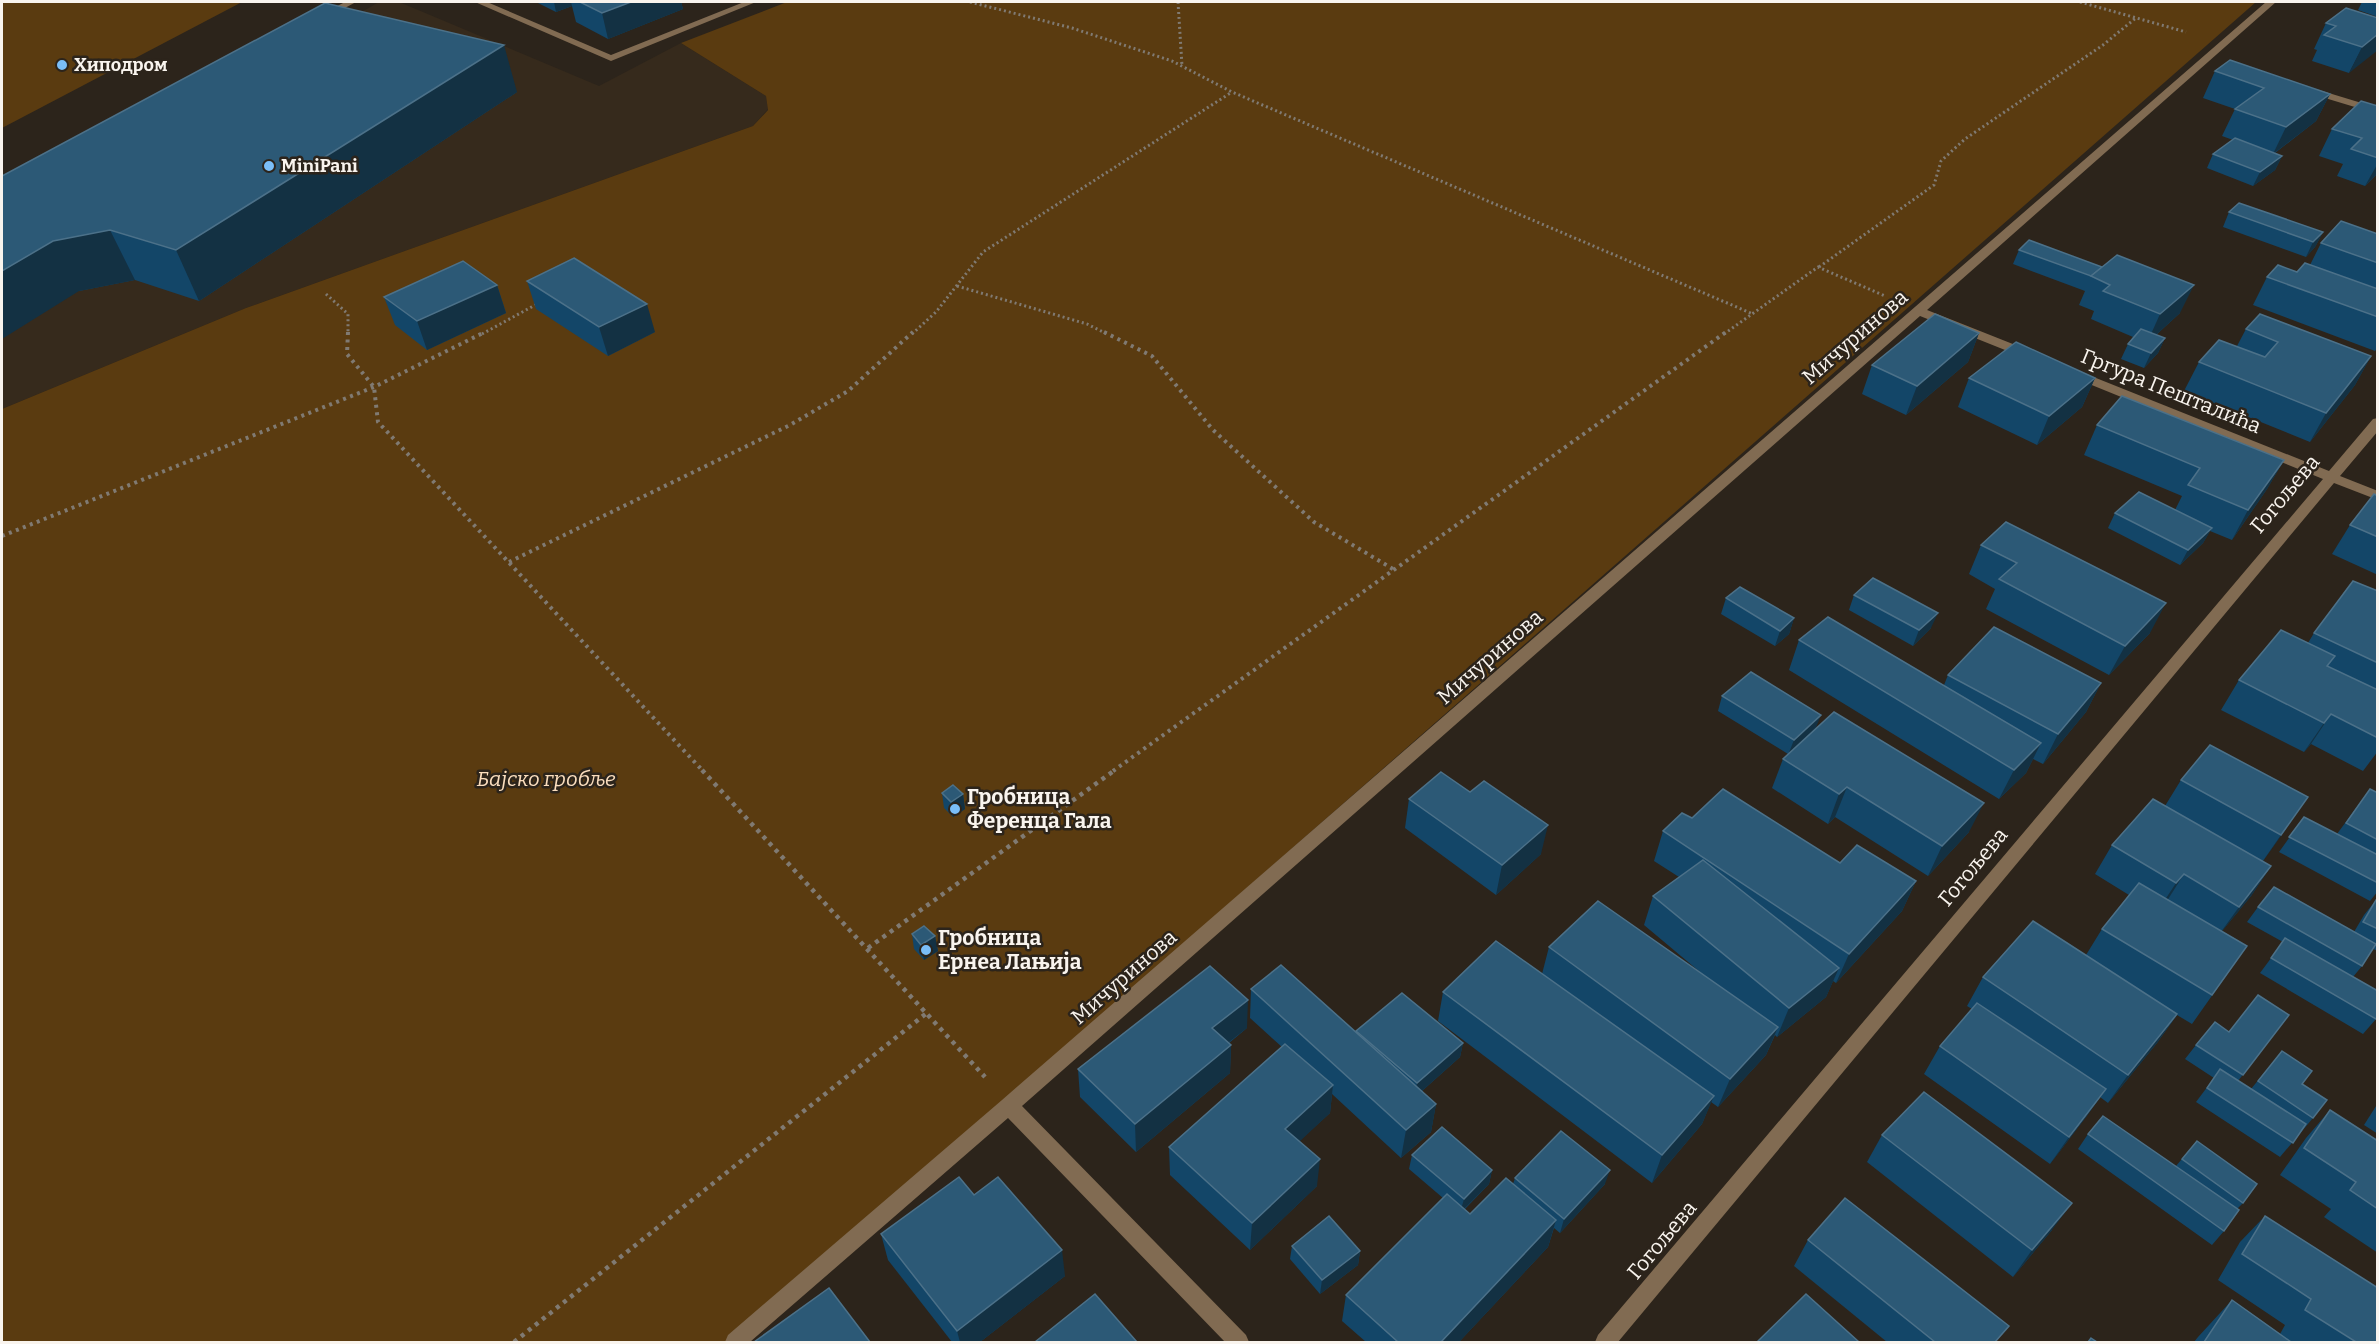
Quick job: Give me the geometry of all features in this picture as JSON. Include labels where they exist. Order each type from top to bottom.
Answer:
[{"type":"street","points":[[319,18],[351,2]]},
{"type":"street","points":[[480,2],[611,58],[751,2]]},
{"type":"street","name":"Мичуринова","points":[[735,1342],[1010,1106],[1917,310],[2212,61],[2223,43],[2271,2]]},
{"type":"street","points":[[2297,87],[2378,111]]},
{"type":"street","points":[[1917,310],[2037,358]]},
{"type":"street","name":"Гргура Пешталића","points":[[2058,367],[2378,496]]},
{"type":"street","name":"Гогољева","points":[[1605,1342],[2330,476],[2378,422]]},
{"type":"street","points":[[1010,1106],[1239,1342]]},
{"type":"path","points":[[970,2],[1072,28],[1182,66],[1232,92],[1754,314]]},
{"type":"path","points":[[1178,2],[1182,66]]},
{"type":"path","points":[[2080,2],[2223,43]]},
{"type":"path","points":[[868,948],[1393,569],[1934,185],[1941,161],[1965,139],[2103,45],[2137,17]]},
{"type":"path","points":[[509,562],[790,425],[848,391],[936,312],[984,252],[1232,92]]},
{"type":"path","points":[[1818,267],[1917,310]]},
{"type":"path","points":[[957,286],[1087,324],[1152,356],[1213,430],[1314,522],[1393,569]]},
{"type":"path","points":[[326,294],[348,314],[347,354],[374,387],[378,422],[928,1012],[1010,1106]]},
{"type":"path","points":[[2,536],[374,387],[520,315],[538,303]]},
{"type":"path","points":[[514,1342],[928,1012]]},
{"type":"shaded area","points":[[379,2],[399,2],[599,86],[681,43],[766,96],[768,109],[753,126],[246,308],[2,409],[2,218]]},
{"type":"green space","name":"Хиподром","points":[[2,2],[242,2],[2,128]]},
{"type":"green space","name":"Бајско гробље","points":[[787,2],[2256,2],[730,1342],[2,1342],[2,409],[246,308],[753,126],[768,110],[766,96],[681,43]]},
{"type":"building","points":[[580,2],[631,2],[602,13]]},
{"type":"building","points":[[325,3],[504,45],[176,250],[110,230],[53,241],[2,271],[2,176]]},
{"type":"building","points":[[2346,8],[2378,18],[2378,34],[2362,47],[2324,35],[2336,26],[2326,23]]},
{"type":"building","points":[[2230,60],[2330,94],[2286,127],[2235,109],[2264,88],[2215,71]]},
{"type":"building","points":[[2361,101],[2378,106],[2378,158],[2351,149],[2362,138],[2332,129]]},
{"type":"building","points":[[2235,138],[2282,156],[2260,172],[2213,154]]},
{"type":"building","points":[[2239,203],[2323,232],[2313,242],[2229,212]]},
{"type":"building","points":[[2341,221],[2378,234],[2378,263],[2321,243]]},
{"type":"building","points":[[2029,240],[2102,267],[2091,276],[2019,250]]},
{"type":"building","points":[[2117,255],[2194,285],[2160,314],[2103,291],[2110,285],[2091,276]]},
{"type":"building","points":[[574,258],[647,304],[599,327],[527,281]]},
{"type":"building","points":[[463,261],[497,285],[417,321],[384,297]]},
{"type":"building","points":[[2305,263],[2378,289],[2378,317],[2267,277],[2278,265],[2297,272]]},
{"type":"building","points":[[1935,314],[1979,333],[1917,386],[1872,365]]},
{"type":"building","points":[[2260,314],[2371,356],[2326,413],[2199,362],[2219,340],[2265,357],[2278,342],[2246,329]]},
{"type":"building","points":[[2141,329],[2165,338],[2151,353],[2128,344]]},
{"type":"building","points":[[2016,342],[2095,378],[2049,416],[1969,378]]},
{"type":"building","points":[[2122,396],[2284,460],[2248,510],[2188,485],[2200,468],[2097,425]]},
{"type":"building","points":[[2139,492],[2212,528],[2188,550],[2115,513]]},
{"type":"building","points":[[2374,494],[2378,496],[2378,537],[2350,525]]},
{"type":"building","points":[[2006,522],[2166,603],[2125,646],[1999,579],[2017,563],[1981,545]]},
{"type":"building","points":[[1873,578],[1938,613],[1919,630],[1854,595]]},
{"type":"building","points":[[2353,581],[2378,591],[2378,663],[2314,633]]},
{"type":"building","points":[[1740,587],[1794,618],[1780,631],[1726,598]]},
{"type":"building","points":[[1828,617],[2041,743],[2014,770],[1799,640]]},
{"type":"building","points":[[1994,627],[2101,683],[2058,734],[1948,675]]},
{"type":"building","points":[[2281,630],[2335,656],[2327,666],[2378,690],[2378,738],[2331,714],[2324,723],[2239,680]]},
{"type":"building","points":[[1751,672],[1821,715],[1794,740],[1722,696]]},
{"type":"building","points":[[1834,712],[1984,803],[1942,846],[1847,787],[1839,794],[1783,759]]},
{"type":"building","points":[[2210,745],[2308,797],[2281,835],[2181,780]]},
{"type":"building","points":[[1441,772],[1470,792],[1484,781],[1548,825],[1502,865],[1409,799]]},
{"type":"building","points":[[953,785],[963,794],[951,802],[942,793]]},
{"type":"building","points":[[1723,789],[1840,863],[1857,845],[1916,881],[1849,954],[1663,831],[1682,813],[1692,818]]},
{"type":"building","points":[[2370,789],[2378,793],[2378,840],[2346,823]]},
{"type":"building","points":[[2153,799],[2271,866],[2239,907],[2184,874],[2176,883],[2112,845]]},
{"type":"building","points":[[2304,817],[2378,855],[2378,883],[2289,837]]},
{"type":"building","points":[[1703,860],[1839,968],[1789,1008],[1653,896]]},
{"type":"building","points":[[2139,883],[2247,946],[2212,995],[2102,929]]},
{"type":"building","points":[[2274,887],[2376,944],[2362,966],[2258,907]]},
{"type":"building","points":[[2376,900],[2378,901],[2378,929],[2363,922]]},
{"type":"building","points":[[1598,901],[1778,1027],[1730,1079],[1549,947]]},
{"type":"building","points":[[2033,921],[2177,1014],[2128,1075],[1983,977]]},
{"type":"building","points":[[924,926],[935,936],[921,945],[912,934]]},
{"type":"building","points":[[2285,938],[2378,991],[2378,1017],[2376,1019],[2271,958]]},
{"type":"building","points":[[1496,941],[1714,1096],[1662,1155],[1443,992]]},
{"type":"building","points":[[1281,965],[1436,1104],[1406,1130],[1251,989]]},
{"type":"building","points":[[1210,966],[1248,1000],[1212,1028],[1231,1045],[1135,1124],[1078,1069]]},
{"type":"building","points":[[1402,993],[1463,1043],[1417,1083],[1356,1031]]},
{"type":"building","points":[[2258,995],[2289,1015],[2243,1075],[2196,1045],[2215,1022],[2229,1032]]},
{"type":"building","points":[[1977,1003],[2106,1089],[2069,1137],[1940,1046]]},
{"type":"building","points":[[1285,1044],[1333,1085],[1285,1129],[1320,1159],[1252,1223],[1169,1147]]},
{"type":"building","points":[[2282,1051],[2312,1071],[2302,1084],[2327,1100],[2313,1118],[2258,1081]]},
{"type":"building","points":[[2220,1069],[2306,1124],[2293,1143],[2207,1088]]},
{"type":"building","points":[[1924,1092],[2072,1203],[2032,1250],[1882,1135]]},
{"type":"building","points":[[2330,1110],[2378,1141],[2378,1209],[2350,1190],[2356,1182],[2304,1148]]},
{"type":"building","points":[[2103,1116],[2239,1210],[2224,1231],[2088,1134]]},
{"type":"building","points":[[1442,1127],[1492,1170],[1464,1199],[1412,1155]]},
{"type":"building","points":[[1561,1131],[1610,1170],[1564,1219],[1515,1178]]},
{"type":"building","points":[[2197,1141],[2257,1184],[2243,1203],[2182,1159]]},
{"type":"building","points":[[959,1177],[974,1195],[998,1177],[1062,1250],[957,1331],[881,1234]]},
{"type":"building","points":[[1506,1178],[1556,1220],[1441,1342],[1398,1342],[1346,1295],[1447,1194],[1470,1214]]},
{"type":"building","points":[[1845,1198],[2009,1326],[1995,1342],[1935,1342],[1808,1240]]},
{"type":"building","points":[[1329,1216],[1360,1251],[1322,1280],[1292,1246]]},
{"type":"building","points":[[2265,1216],[2378,1288],[2378,1342],[2356,1342],[2305,1310],[2311,1299],[2242,1254]]},
{"type":"building","points":[[829,1288],[870,1342],[754,1342]]},
{"type":"building","points":[[1095,1294],[1137,1342],[1035,1342]]},
{"type":"building","points":[[1806,1294],[1859,1342],[1757,1342]]},
{"type":"building","points":[[2232,1300],[2291,1342],[2204,1342]]},
{"type":"place","name":"Хиподром","points":[[62,65]]},
{"type":"place","name":"MiniPani","points":[[269,166]]},
{"type":"place","name":"Гробница Ференца Гала","points":[[955,809]]},
{"type":"place","name":"Гробница Ернеа Лањија","points":[[926,950]]}]
